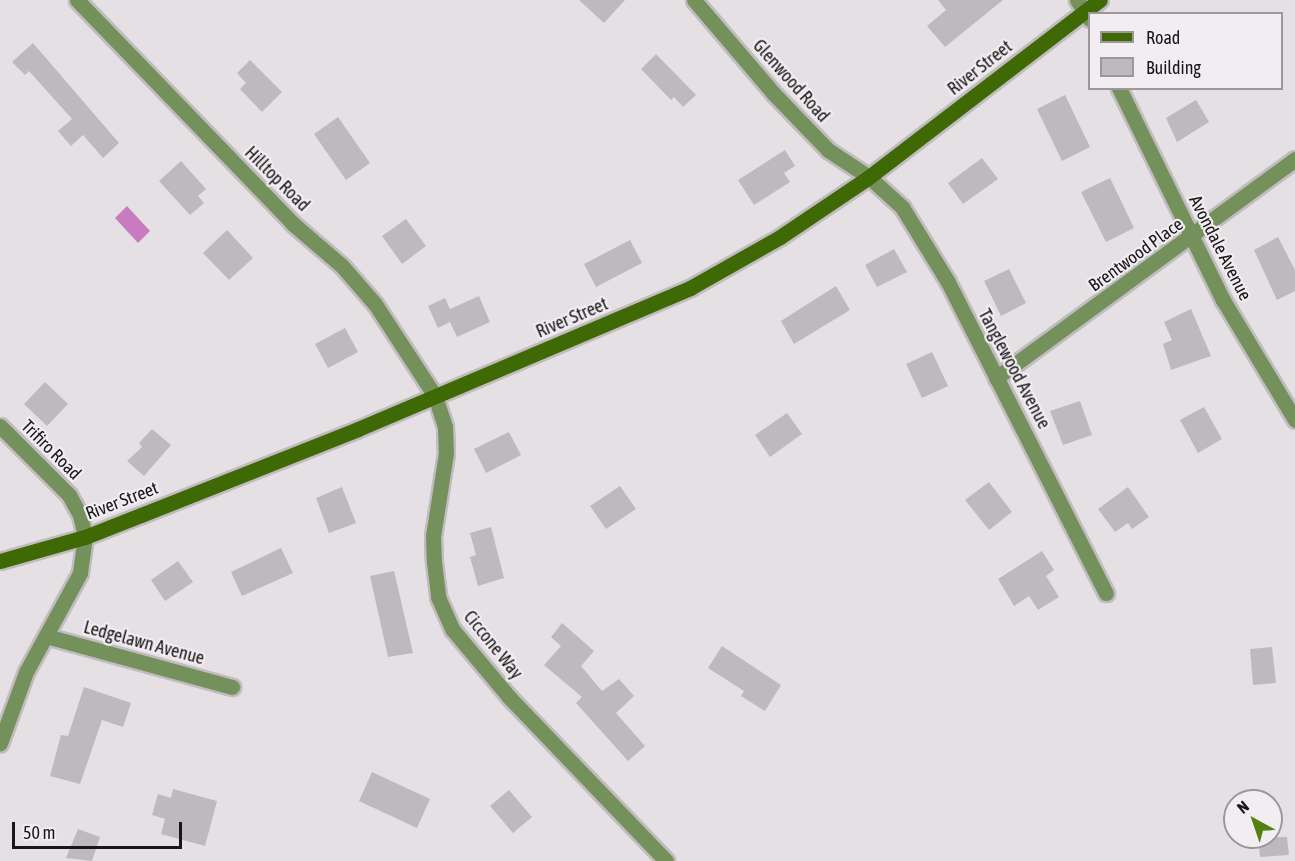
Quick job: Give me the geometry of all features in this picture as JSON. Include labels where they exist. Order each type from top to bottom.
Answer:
[{"type":"main road","name":"River Street","points":[[0,561],[85,537],[435,396],[690,288],[780,237],[869,177],[1100,0]]},
{"type":"street","name":"Hilltop Road","points":[[76,0],[292,223],[360,285],[435,396]]},
{"type":"street","name":"Glenwood Road","points":[[694,0],[774,94],[828,150],[869,177]]},
{"type":"street","name":"Avondale Avenue","points":[[1120,90],[1192,238],[1257,361],[1295,420]]},
{"type":"street","name":"Brentwood Place","points":[[996,378],[1192,238],[1295,159]]},
{"type":"street","name":"Tanglewood Avenue","points":[[869,177],[895,198],[919,232],[1106,593]]},
{"type":"street","name":"Ciccone Way","points":[[435,396],[446,446],[433,536],[435,581],[445,614],[472,656],[666,861]]},
{"type":"street","name":"Trifiro Road","points":[[0,426],[52,474],[69,495],[80,515],[85,537]]},
{"type":"street","points":[[0,743],[11,706],[80,573],[85,537]]},
{"type":"street","name":"Ledgelawn Avenue","points":[[46,636],[232,687]]},
{"type":"shaded area","points":[[127,206],[150,231],[138,243],[115,218]]},
{"type":"building","points":[[579,0],[625,0],[604,23]]},
{"type":"building","points":[[938,0],[1003,0],[945,47],[927,26],[946,10]]},
{"type":"building","points":[[33,43],[119,143],[103,158],[83,135],[71,146],[58,131],[72,119],[29,71],[25,75],[12,62]]},
{"type":"building","points":[[656,54],[696,95],[683,107],[674,97],[671,100],[641,69]]},
{"type":"building","points":[[250,60],[282,92],[262,112],[240,89],[246,83],[237,73]]},
{"type":"building","points":[[1065,95],[1090,147],[1062,161],[1037,109]]},
{"type":"building","points":[[1196,100],[1209,122],[1177,142],[1166,118]]},
{"type":"building","points":[[338,117],[370,163],[346,180],[314,134]]},
{"type":"building","points":[[785,150],[795,166],[784,173],[790,182],[754,205],[738,180]]},
{"type":"building","points":[[982,158],[998,179],[963,204],[948,183]]},
{"type":"building","points":[[181,161],[206,189],[198,196],[204,203],[190,215],[159,181]]},
{"type":"building","points":[[1110,178],[1134,228],[1106,242],[1081,192]]},
{"type":"building","points":[[406,219],[426,246],[402,264],[382,236]]},
{"type":"building","points":[[227,230],[253,258],[229,280],[203,253]]},
{"type":"building","points":[[1278,237],[1295,270],[1295,291],[1277,300],[1254,250]]},
{"type":"building","points":[[630,240],[642,263],[596,287],[584,264]]},
{"type":"building","points":[[894,249],[907,272],[877,287],[865,265]]},
{"type":"building","points":[[1009,269],[1026,303],[1001,316],[984,281]]},
{"type":"building","points":[[836,286],[850,310],[794,344],[781,321]]},
{"type":"building","points":[[479,296],[490,322],[457,337],[450,322],[438,328],[428,306],[445,298],[450,309]]},
{"type":"building","points":[[1191,309],[1211,356],[1171,370],[1163,344],[1172,340],[1164,322]]},
{"type":"building","points":[[345,328],[358,352],[328,368],[315,344]]},
{"type":"building","points":[[932,352],[948,386],[922,398],[906,364]]},
{"type":"building","points":[[45,382],[68,404],[47,426],[24,404]]},
{"type":"building","points":[[1080,401],[1092,435],[1063,445],[1050,411]]},
{"type":"building","points":[[1204,407],[1222,439],[1198,453],[1180,420]]},
{"type":"building","points":[[787,413],[802,434],[770,457],[755,435]]},
{"type":"building","points":[[152,429],[171,445],[144,476],[127,461],[142,447],[139,443]]},
{"type":"building","points":[[509,432],[521,455],[486,473],[474,449]]},
{"type":"building","points":[[989,482],[1012,512],[989,530],[965,500]]},
{"type":"building","points":[[620,486],[636,509],[606,529],[590,506]]},
{"type":"building","points":[[342,487],[356,523],[329,533],[316,498]]},
{"type":"building","points":[[1128,487],[1149,517],[1132,529],[1128,523],[1115,532],[1098,509]]},
{"type":"building","points":[[491,527],[504,578],[478,586],[470,557],[476,555],[470,533]]},
{"type":"building","points":[[281,548],[293,573],[242,596],[231,572]]},
{"type":"building","points":[[1042,551],[1054,570],[1046,576],[1059,597],[1038,610],[1029,596],[1014,606],[998,579]]},
{"type":"building","points":[[178,561],[193,582],[165,601],[151,580]]},
{"type":"building","points":[[394,571],[413,653],[388,657],[370,576]]},
{"type":"building","points":[[562,623],[594,651],[581,666],[602,691],[619,679],[634,696],[616,713],[645,746],[628,761],[576,703],[582,697],[544,665],[561,646],[551,637]]},
{"type":"building","points":[[722,646],[781,685],[765,711],[741,696],[744,691],[708,668]]},
{"type":"building","points":[[1272,647],[1276,683],[1253,685],[1250,649]]},
{"type":"building","points":[[84,687],[131,703],[123,727],[102,720],[80,784],[50,776],[61,735],[68,736]]},
{"type":"building","points":[[372,772],[430,799],[417,828],[359,801]]},
{"type":"building","points":[[173,789],[217,801],[205,846],[161,834],[165,819],[152,815],[158,794],[171,798]]},
{"type":"building","points":[[509,790],[532,817],[513,833],[490,806]]},
{"type":"building","points":[[78,829],[100,837],[92,861],[66,858]]},
{"type":"building","points":[[1283,837],[1287,837],[1289,855],[1260,857],[1259,849],[1283,849]]}]
